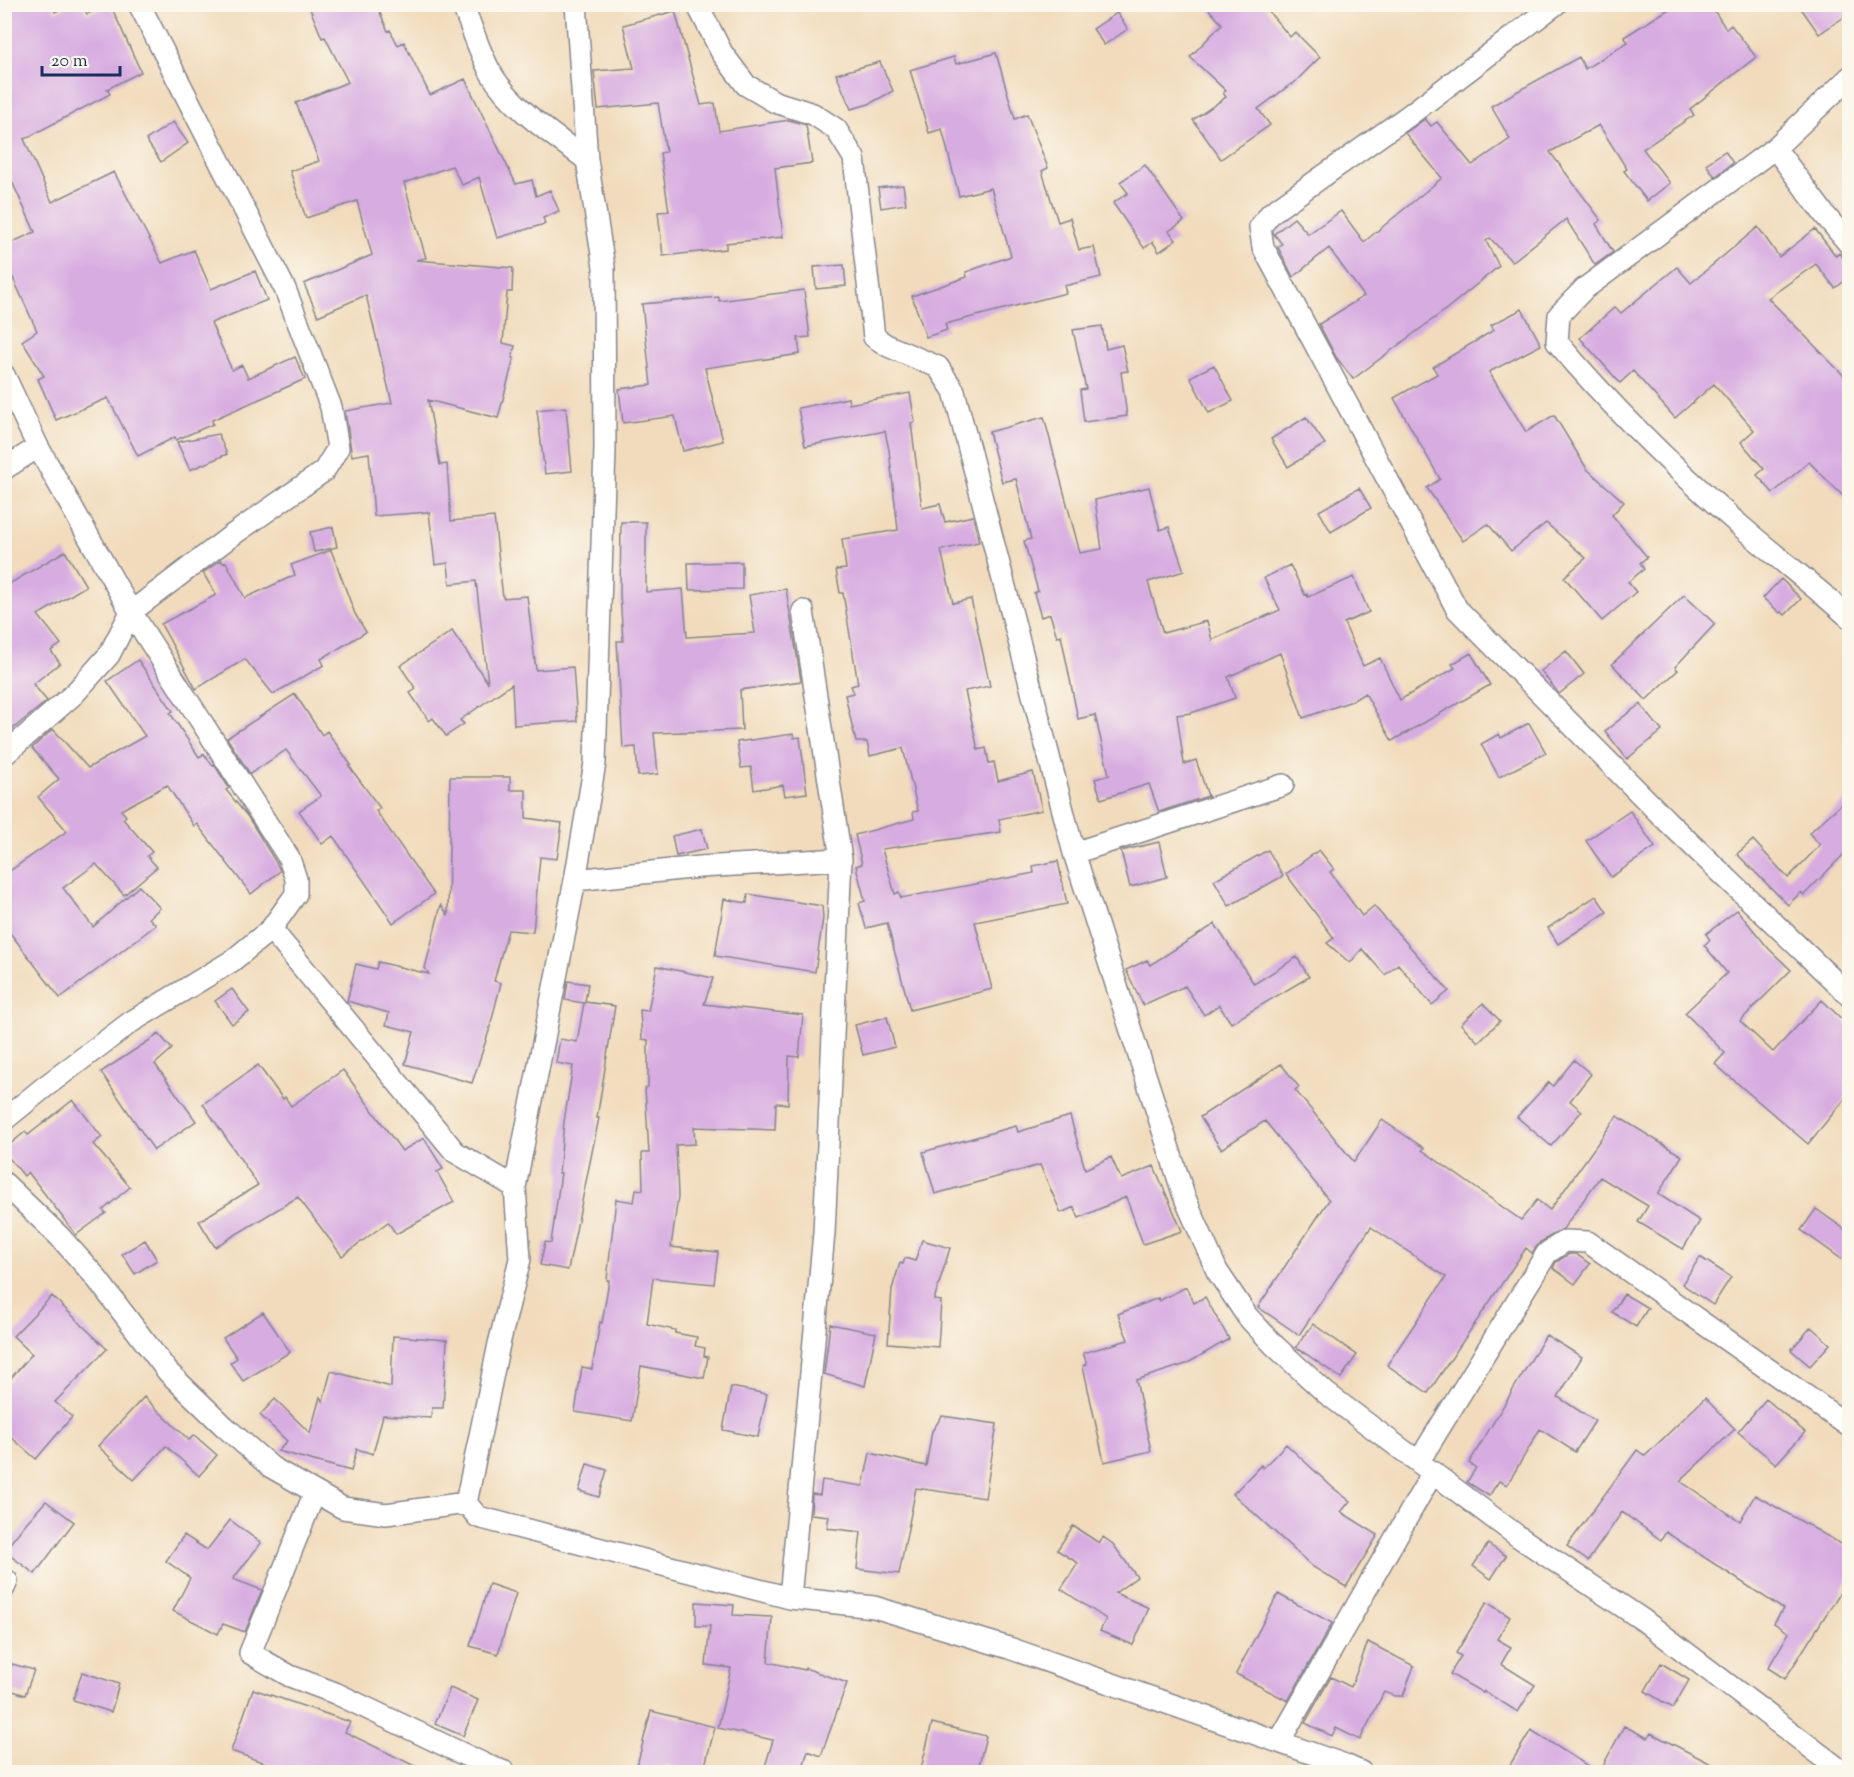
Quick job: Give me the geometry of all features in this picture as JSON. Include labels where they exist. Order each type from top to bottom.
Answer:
[{"type":"street","points":[[4,755],[81,686],[109,655],[131,612],[231,536],[324,471],[338,448],[331,407],[285,289],[139,4]]},
{"type":"street","points":[[462,4],[491,74],[514,101],[538,123],[587,160]]},
{"type":"street","points":[[466,1503],[499,1344],[520,1259],[515,1187],[596,763],[605,449],[604,267],[587,160],[576,4]]},
{"type":"street","points":[[698,4],[722,53],[746,85],[775,102],[813,114],[836,129],[855,158],[874,336],[888,346],[938,367],[954,391],[1074,853],[1185,1196],[1217,1271],[1247,1316],[1275,1346],[1326,1393],[1519,1537],[1642,1620],[1843,1773]]},
{"type":"street","points":[[1556,4],[1408,116],[1271,213],[1260,227],[1263,247],[1457,609],[1666,821],[1850,996]]},
{"type":"street","points":[[1850,77],[1774,148],[1584,289],[1558,315],[1557,342],[1593,386],[1659,453],[1744,529],[1850,618]]},
{"type":"street","points":[[1774,148],[1850,245]]},
{"type":"street","points":[[4,375],[38,447],[131,612],[289,858],[296,879],[296,894],[271,929],[232,961],[131,1022],[4,1120]]},
{"type":"street","points":[[4,469],[38,447]]},
{"type":"street","points":[[789,1598],[824,1233],[841,859],[803,611]]},
{"type":"street","points":[[1074,853],[1284,785]]},
{"type":"street","points":[[575,880],[700,867],[841,859]]},
{"type":"street","points":[[271,929],[455,1152],[515,1187]]},
{"type":"street","points":[[4,1183],[60,1236],[87,1267],[168,1372],[271,1467],[343,1508],[386,1514],[466,1503]]},
{"type":"street","points":[[1279,1742],[1426,1467],[1547,1254],[1565,1241],[1588,1242],[1850,1427]]},
{"type":"street","points":[[315,1492],[250,1653],[290,1676],[335,1693],[491,1770]]},
{"type":"street","points":[[466,1503],[478,1517],[789,1598],[874,1607],[1009,1648],[1361,1773]]},
{"type":"street","points":[[4,1580],[7,1581],[4,1588]]},
{"type":"building","points":[[4,4],[52,4],[55,12],[72,4],[82,4],[87,14],[110,4],[141,72],[107,89],[110,94],[24,139],[52,202],[114,172],[162,263],[194,250],[211,289],[255,271],[267,300],[211,323],[232,370],[242,365],[248,378],[295,357],[305,379],[212,420],[213,424],[176,440],[175,437],[138,456],[108,398],[56,420],[38,379],[44,376],[22,341],[37,331],[4,258],[4,246],[35,232],[4,164]]},
{"type":"building","points":[[308,4],[376,4],[388,31],[390,30],[398,45],[404,42],[430,95],[465,79],[516,184],[532,180],[536,196],[550,190],[559,211],[543,218],[545,224],[497,238],[479,177],[462,185],[452,166],[404,183],[426,258],[416,260],[513,268],[512,292],[507,292],[503,343],[515,346],[512,358],[514,358],[498,418],[428,400],[440,465],[447,464],[451,521],[494,517],[503,598],[527,596],[536,670],[573,667],[577,721],[514,725],[512,684],[460,720],[464,724],[446,736],[433,718],[429,721],[410,693],[416,689],[400,666],[452,631],[488,683],[476,581],[450,584],[448,563],[435,565],[429,512],[374,516],[369,453],[352,456],[345,411],[392,403],[366,295],[318,316],[304,284],[372,255],[357,201],[306,218],[290,171],[319,161],[296,103],[348,82],[325,37],[322,38]]},
{"type":"building","points":[[1204,4],[1262,4],[1290,37],[1295,32],[1320,57],[1292,85],[1258,109],[1270,125],[1221,159],[1193,120],[1226,97],[1223,93],[1226,91],[1190,57],[1222,24]]},
{"type":"building","points":[[1677,4],[1710,4],[1726,29],[1731,25],[1756,57],[1690,109],[1694,115],[1643,149],[1670,183],[1647,201],[1624,171],[1627,169],[1599,125],[1550,152],[1601,220],[1596,224],[1613,252],[1595,265],[1566,219],[1512,262],[1490,238],[1486,241],[1499,266],[1444,311],[1353,379],[1336,357],[1319,324],[1364,296],[1329,248],[1293,277],[1278,247],[1282,244],[1274,234],[1294,218],[1308,234],[1341,211],[1364,242],[1442,178],[1405,133],[1425,119],[1431,126],[1437,122],[1472,165],[1510,139],[1491,106],[1579,57],[1585,69],[1628,42],[1624,37]]},
{"type":"building","points":[[1798,4],[1850,4],[1850,13],[1819,34]]},
{"type":"building","points":[[675,11],[701,105],[715,103],[719,131],[789,120],[806,125],[812,163],[775,168],[783,237],[726,243],[726,249],[663,256],[658,212],[669,211],[660,153],[666,152],[658,103],[598,109],[594,71],[634,68],[623,25]]},
{"type":"building","points":[[1117,13],[1128,29],[1104,45],[1093,29]]},
{"type":"building","points":[[996,53],[1015,119],[1027,114],[1048,168],[1042,171],[1058,222],[1070,218],[1079,250],[1094,247],[1101,277],[1064,286],[1066,293],[945,324],[947,330],[926,337],[912,296],[967,277],[966,272],[1011,256],[991,188],[959,196],[942,129],[929,133],[910,70],[954,57],[956,64]]},
{"type":"building","points":[[880,62],[893,91],[869,104],[851,109],[836,74]]},
{"type":"building","points":[[173,122],[188,143],[161,162],[146,140]]},
{"type":"building","points":[[1725,151],[1733,163],[1715,177],[1706,164]]},
{"type":"building","points":[[1145,165],[1184,221],[1169,231],[1176,240],[1159,252],[1153,242],[1144,248],[1113,203],[1128,193],[1120,182]]},
{"type":"building","points":[[903,185],[906,204],[881,208],[878,188]]},
{"type":"building","points":[[1758,227],[1779,257],[1815,229],[1836,256],[1839,253],[1850,266],[1850,277],[1835,288],[1816,264],[1768,298],[1850,382],[1850,503],[1809,462],[1773,493],[1757,475],[1764,469],[1741,442],[1754,430],[1714,384],[1675,418],[1633,371],[1620,383],[1580,338],[1615,307],[1621,313],[1677,267],[1691,283]]},
{"type":"building","points":[[844,265],[846,286],[816,289],[814,267]]},
{"type":"building","points":[[804,290],[810,337],[798,338],[800,354],[705,368],[723,441],[683,451],[675,416],[623,423],[619,389],[651,385],[642,304],[719,297],[719,301]]},
{"type":"building","points":[[1522,309],[1541,345],[1489,372],[1526,432],[1554,415],[1587,469],[1624,502],[1612,515],[1647,557],[1640,563],[1644,569],[1628,582],[1636,592],[1602,621],[1564,577],[1586,558],[1546,523],[1511,551],[1488,524],[1463,541],[1427,488],[1440,479],[1394,398],[1437,374],[1433,367],[1494,330],[1491,325]]},
{"type":"building","points":[[1102,326],[1106,349],[1122,345],[1128,371],[1121,372],[1127,416],[1084,422],[1080,390],[1086,389],[1073,330]]},
{"type":"building","points":[[1214,365],[1233,401],[1209,413],[1190,377]]},
{"type":"building","points":[[910,393],[915,422],[911,423],[922,508],[940,504],[945,522],[973,516],[979,542],[941,550],[953,603],[971,599],[990,686],[965,691],[978,750],[986,748],[989,763],[994,762],[998,781],[1033,772],[1042,810],[999,819],[1001,832],[882,849],[895,894],[899,892],[901,898],[1034,873],[1033,866],[1058,861],[1067,904],[975,922],[992,989],[910,1010],[887,923],[866,928],[859,903],[865,901],[856,866],[862,864],[855,835],[914,819],[913,812],[918,811],[903,748],[870,756],[867,742],[856,742],[845,695],[854,693],[851,686],[858,684],[843,593],[840,593],[836,570],[846,569],[842,539],[898,530],[889,450],[885,431],[805,446],[798,408],[848,398],[849,404]]},
{"type":"building","points":[[566,407],[572,471],[545,474],[537,410]]},
{"type":"building","points":[[1044,417],[1080,553],[1102,549],[1095,500],[1149,487],[1160,530],[1169,527],[1184,571],[1148,582],[1163,633],[1207,621],[1212,640],[1280,610],[1264,578],[1290,565],[1308,597],[1354,577],[1369,612],[1344,623],[1363,666],[1380,658],[1400,700],[1455,668],[1452,664],[1471,653],[1490,685],[1392,741],[1365,693],[1352,701],[1303,718],[1280,653],[1228,677],[1235,698],[1191,713],[1177,715],[1184,764],[1196,760],[1208,796],[1159,812],[1149,784],[1101,799],[1095,779],[1109,775],[1095,715],[1078,719],[1061,635],[1057,637],[1050,614],[1041,617],[1034,593],[1038,591],[1024,541],[1031,539],[1016,479],[1002,482],[989,432]]},
{"type":"building","points":[[1306,417],[1325,444],[1288,467],[1271,439]]},
{"type":"building","points":[[218,434],[227,454],[190,470],[177,442]]},
{"type":"building","points":[[1359,488],[1371,508],[1331,532],[1319,511]]},
{"type":"building","points":[[621,522],[646,522],[646,592],[683,589],[687,637],[755,633],[749,595],[786,589],[801,681],[740,690],[742,730],[654,733],[658,774],[638,776],[636,747],[623,748],[617,641],[623,641],[620,594]]},
{"type":"building","points":[[333,527],[337,547],[314,552],[310,532]]},
{"type":"building","points":[[331,550],[355,614],[366,632],[321,659],[324,665],[273,694],[245,659],[196,689],[161,624],[216,595],[203,573],[221,560],[223,563],[226,562],[245,598],[295,575],[291,565]]},
{"type":"building","points":[[65,551],[86,586],[38,615],[61,644],[51,651],[60,663],[33,684],[47,701],[4,736],[4,587]]},
{"type":"building","points":[[742,562],[742,589],[689,590],[688,563]]},
{"type":"building","points":[[1781,579],[1801,599],[1785,615],[1763,598]]},
{"type":"building","points":[[1684,595],[1715,624],[1675,667],[1678,670],[1646,700],[1612,664]]},
{"type":"building","points":[[1566,651],[1584,674],[1559,694],[1541,671]]},
{"type":"building","points":[[138,660],[173,711],[170,713],[199,757],[204,754],[212,765],[214,764],[229,788],[226,790],[248,817],[280,871],[251,894],[197,824],[194,826],[167,785],[121,810],[126,816],[123,819],[152,852],[147,856],[157,867],[124,895],[96,864],[63,888],[93,927],[139,886],[160,908],[149,918],[156,925],[60,998],[4,925],[4,875],[67,831],[38,797],[59,779],[32,748],[53,729],[88,768],[145,736],[107,681]]},
{"type":"building","points":[[295,694],[322,735],[327,731],[351,765],[349,766],[380,808],[376,811],[434,894],[393,923],[333,836],[322,844],[299,811],[321,796],[286,750],[250,774],[227,738]]},
{"type":"building","points":[[1640,704],[1662,731],[1627,759],[1605,731]]},
{"type":"building","points":[[1529,723],[1546,753],[1499,777],[1481,744],[1499,734],[1501,738]]},
{"type":"building","points":[[793,734],[794,738],[800,737],[807,793],[785,796],[783,785],[754,790],[751,767],[741,768],[737,742]]},
{"type":"building","points":[[450,777],[510,777],[510,790],[526,790],[526,818],[562,823],[557,859],[540,857],[533,932],[508,930],[494,981],[501,983],[489,1031],[472,1083],[405,1064],[414,1032],[386,1025],[389,1013],[347,1001],[356,964],[376,969],[378,962],[429,974],[425,968],[441,905],[448,915]]},
{"type":"building","points":[[1850,796],[1850,848],[1804,895],[1801,892],[1788,905],[1737,854],[1753,840],[1788,878],[1820,845],[1809,833]]},
{"type":"building","points":[[1630,811],[1655,847],[1611,877],[1586,841]]},
{"type":"building","points":[[702,829],[707,849],[676,856],[672,836]]},
{"type":"building","points":[[1159,842],[1167,877],[1130,887],[1121,851]]},
{"type":"building","points":[[1268,850],[1283,876],[1229,906],[1214,880]]},
{"type":"building","points":[[1319,850],[1334,869],[1330,872],[1362,916],[1374,906],[1449,991],[1432,1005],[1398,964],[1385,975],[1362,949],[1350,963],[1327,943],[1334,938],[1286,874]]},
{"type":"building","points":[[748,894],[822,906],[823,918],[815,972],[715,956],[724,899],[747,903]]},
{"type":"building","points":[[1596,896],[1607,912],[1558,944],[1548,928]]},
{"type":"building","points":[[1737,910],[1769,949],[1791,970],[1740,1021],[1773,1052],[1822,1000],[1850,1027],[1850,1093],[1808,1144],[1715,1064],[1725,1053],[1685,1013],[1727,973],[1704,945],[1710,940],[1706,934]]},
{"type":"building","points":[[1215,924],[1254,984],[1297,957],[1309,977],[1231,1023],[1219,1005],[1204,1015],[1185,986],[1143,1005],[1126,970],[1147,960],[1150,965]]},
{"type":"building","points":[[657,966],[713,978],[704,1004],[803,1015],[799,1057],[789,1056],[788,1104],[776,1103],[775,1130],[694,1127],[695,1144],[676,1145],[678,1197],[671,1247],[718,1252],[714,1284],[653,1278],[647,1324],[697,1337],[695,1346],[705,1348],[704,1356],[708,1357],[704,1378],[641,1366],[632,1421],[575,1412],[582,1367],[592,1369],[600,1322],[602,1323],[609,1280],[607,1280],[616,1199],[634,1202],[636,1189],[643,1190],[642,1153],[649,1153],[645,1088],[648,1087],[648,1040],[642,1039],[640,1010],[648,1011]]},
{"type":"building","points":[[568,981],[588,984],[585,1002],[615,1006],[597,1118],[599,1118],[568,1270],[540,1265],[545,1242],[551,1243],[561,1173],[559,1173],[564,1122],[573,1066],[556,1063],[560,1039],[577,1042],[584,1003],[565,1000]]},
{"type":"building","points":[[232,989],[249,1012],[232,1024],[215,1001]]},
{"type":"building","points":[[1483,1003],[1500,1021],[1478,1042],[1461,1024]]},
{"type":"building","points":[[887,1017],[895,1047],[863,1055],[855,1025]]},
{"type":"building","points":[[159,1034],[172,1049],[155,1064],[196,1121],[154,1150],[101,1072]]},
{"type":"building","points":[[1574,1060],[1591,1074],[1570,1101],[1582,1111],[1551,1146],[1517,1117],[1549,1082],[1553,1086]]},
{"type":"building","points":[[1281,1064],[1299,1087],[1295,1090],[1354,1162],[1382,1120],[1521,1220],[1537,1200],[1550,1210],[1617,1116],[1682,1156],[1658,1194],[1700,1221],[1683,1249],[1638,1222],[1648,1206],[1600,1177],[1563,1229],[1540,1242],[1532,1253],[1526,1248],[1428,1393],[1387,1365],[1446,1277],[1371,1227],[1299,1335],[1258,1307],[1329,1200],[1265,1121],[1221,1149],[1200,1117]]},
{"type":"building","points":[[258,1065],[283,1099],[285,1097],[291,1106],[343,1070],[402,1151],[424,1138],[443,1169],[437,1172],[454,1202],[396,1234],[388,1222],[342,1256],[298,1197],[215,1247],[199,1221],[258,1185],[203,1104]]},
{"type":"building","points":[[73,1100],[102,1137],[93,1144],[130,1187],[103,1210],[106,1213],[76,1235],[28,1172],[24,1176],[4,1152],[4,1149],[25,1132],[28,1135]]},
{"type":"building","points":[[1070,1116],[1085,1169],[1111,1157],[1121,1179],[1154,1166],[1182,1231],[1143,1244],[1126,1197],[1079,1218],[1074,1207],[1061,1213],[1040,1165],[935,1194],[923,1152],[1016,1126],[1018,1132]]},
{"type":"building","points":[[1816,1209],[1850,1233],[1850,1265],[1801,1230]]},
{"type":"building","points":[[145,1240],[157,1260],[135,1274],[122,1254]]},
{"type":"building","points":[[922,1240],[950,1248],[934,1300],[941,1301],[938,1347],[888,1343],[892,1289],[900,1263],[903,1264],[905,1258],[915,1261]]},
{"type":"building","points":[[1569,1254],[1576,1254],[1590,1264],[1575,1284],[1553,1268],[1556,1262]]},
{"type":"building","points":[[1700,1257],[1731,1277],[1713,1305],[1682,1284]]},
{"type":"building","points":[[1186,1287],[1194,1303],[1205,1297],[1229,1339],[1186,1364],[1136,1380],[1151,1451],[1104,1462],[1083,1366],[1087,1364],[1083,1353],[1128,1340],[1118,1314],[1158,1298],[1159,1301]]},
{"type":"building","points":[[1624,1294],[1648,1308],[1636,1327],[1612,1312]]},
{"type":"building","points":[[52,1296],[107,1349],[55,1402],[72,1417],[36,1459],[4,1431],[4,1386],[32,1354],[13,1336]]},
{"type":"building","points":[[263,1312],[290,1352],[243,1381],[230,1363],[237,1358],[223,1338]]},
{"type":"building","points":[[830,1324],[876,1333],[865,1386],[824,1374]]},
{"type":"building","points":[[1313,1324],[1357,1355],[1341,1378],[1296,1347]]},
{"type":"building","points":[[1811,1327],[1830,1344],[1810,1366],[1791,1350]]},
{"type":"building","points":[[1546,1335],[1582,1357],[1558,1397],[1595,1421],[1575,1452],[1540,1429],[1507,1485],[1499,1481],[1489,1496],[1467,1482],[1476,1468],[1469,1463]]},
{"type":"building","points":[[393,1336],[447,1340],[443,1408],[432,1408],[431,1418],[383,1415],[373,1454],[357,1449],[351,1471],[278,1451],[287,1441],[260,1415],[275,1399],[310,1433],[320,1397],[323,1401],[331,1371],[391,1387]]},
{"type":"building","points":[[731,1387],[767,1394],[758,1437],[723,1430]]},
{"type":"building","points":[[144,1397],[189,1440],[194,1435],[217,1455],[199,1476],[166,1446],[134,1480],[98,1446]]},
{"type":"building","points":[[1705,1398],[1735,1429],[1680,1481],[1740,1521],[1755,1495],[1850,1549],[1850,1577],[1785,1679],[1768,1668],[1789,1633],[1774,1623],[1783,1609],[1666,1532],[1661,1540],[1622,1512],[1588,1561],[1567,1546],[1637,1450],[1645,1456]]},
{"type":"building","points":[[1766,1399],[1805,1432],[1776,1464],[1738,1432]]},
{"type":"building","points":[[942,1416],[997,1424],[985,1498],[916,1488],[899,1574],[857,1569],[861,1532],[827,1528],[829,1516],[811,1514],[812,1494],[820,1495],[822,1480],[863,1486],[870,1453],[926,1466],[932,1431]]},
{"type":"building","points":[[1286,1444],[1350,1501],[1341,1512],[1378,1535],[1346,1587],[1313,1567],[1233,1494],[1261,1465],[1263,1468]]},
{"type":"building","points":[[587,1464],[607,1470],[599,1497],[579,1491]]},
{"type":"building","points":[[46,1501],[74,1522],[35,1574],[4,1551]]},
{"type":"building","points":[[230,1520],[261,1543],[233,1579],[262,1590],[245,1632],[223,1624],[218,1634],[173,1611],[190,1578],[166,1561],[184,1535],[207,1550]]},
{"type":"building","points":[[1073,1526],[1099,1543],[1103,1537],[1113,1544],[1137,1577],[1115,1593],[1149,1608],[1133,1645],[1100,1631],[1106,1619],[1061,1589],[1078,1563],[1057,1550]]},
{"type":"building","points":[[1488,1544],[1506,1556],[1491,1579],[1473,1566]]},
{"type":"building","points":[[489,1584],[516,1593],[498,1654],[470,1646]]},
{"type":"building","points":[[1278,1594],[1332,1623],[1288,1701],[1236,1674]]},
{"type":"building","points":[[696,1602],[734,1605],[733,1615],[772,1617],[768,1662],[805,1670],[805,1668],[847,1683],[821,1756],[808,1751],[801,1773],[763,1773],[773,1740],[718,1728],[731,1668],[706,1665],[710,1626],[696,1626]]},
{"type":"building","points":[[1487,1602],[1510,1617],[1497,1639],[1511,1647],[1501,1664],[1535,1685],[1518,1712],[1450,1674],[1461,1656],[1456,1653]]},
{"type":"building","points":[[1368,1642],[1414,1666],[1403,1696],[1384,1692],[1360,1740],[1336,1728],[1332,1736],[1305,1723],[1331,1677],[1351,1687]]},
{"type":"building","points":[[1661,1663],[1689,1680],[1673,1708],[1645,1691]]},
{"type":"building","points":[[12,1664],[34,1670],[25,1695],[4,1688]]},
{"type":"building","points":[[82,1672],[119,1684],[111,1712],[73,1700]]},
{"type":"building","points":[[450,1688],[478,1700],[463,1736],[435,1724]]},
{"type":"building","points":[[253,1689],[350,1722],[345,1732],[429,1773],[268,1773],[271,1765],[231,1751]]},
{"type":"building","points":[[651,1711],[715,1727],[703,1773],[665,1765],[663,1773],[650,1773],[636,1769]]},
{"type":"building","points":[[932,1723],[986,1736],[977,1773],[920,1773]]},
{"type":"building","points":[[1624,1726],[1648,1738],[1651,1733],[1729,1773],[1599,1773]]},
{"type":"building","points":[[1531,1730],[1599,1773],[1505,1773]]}]
